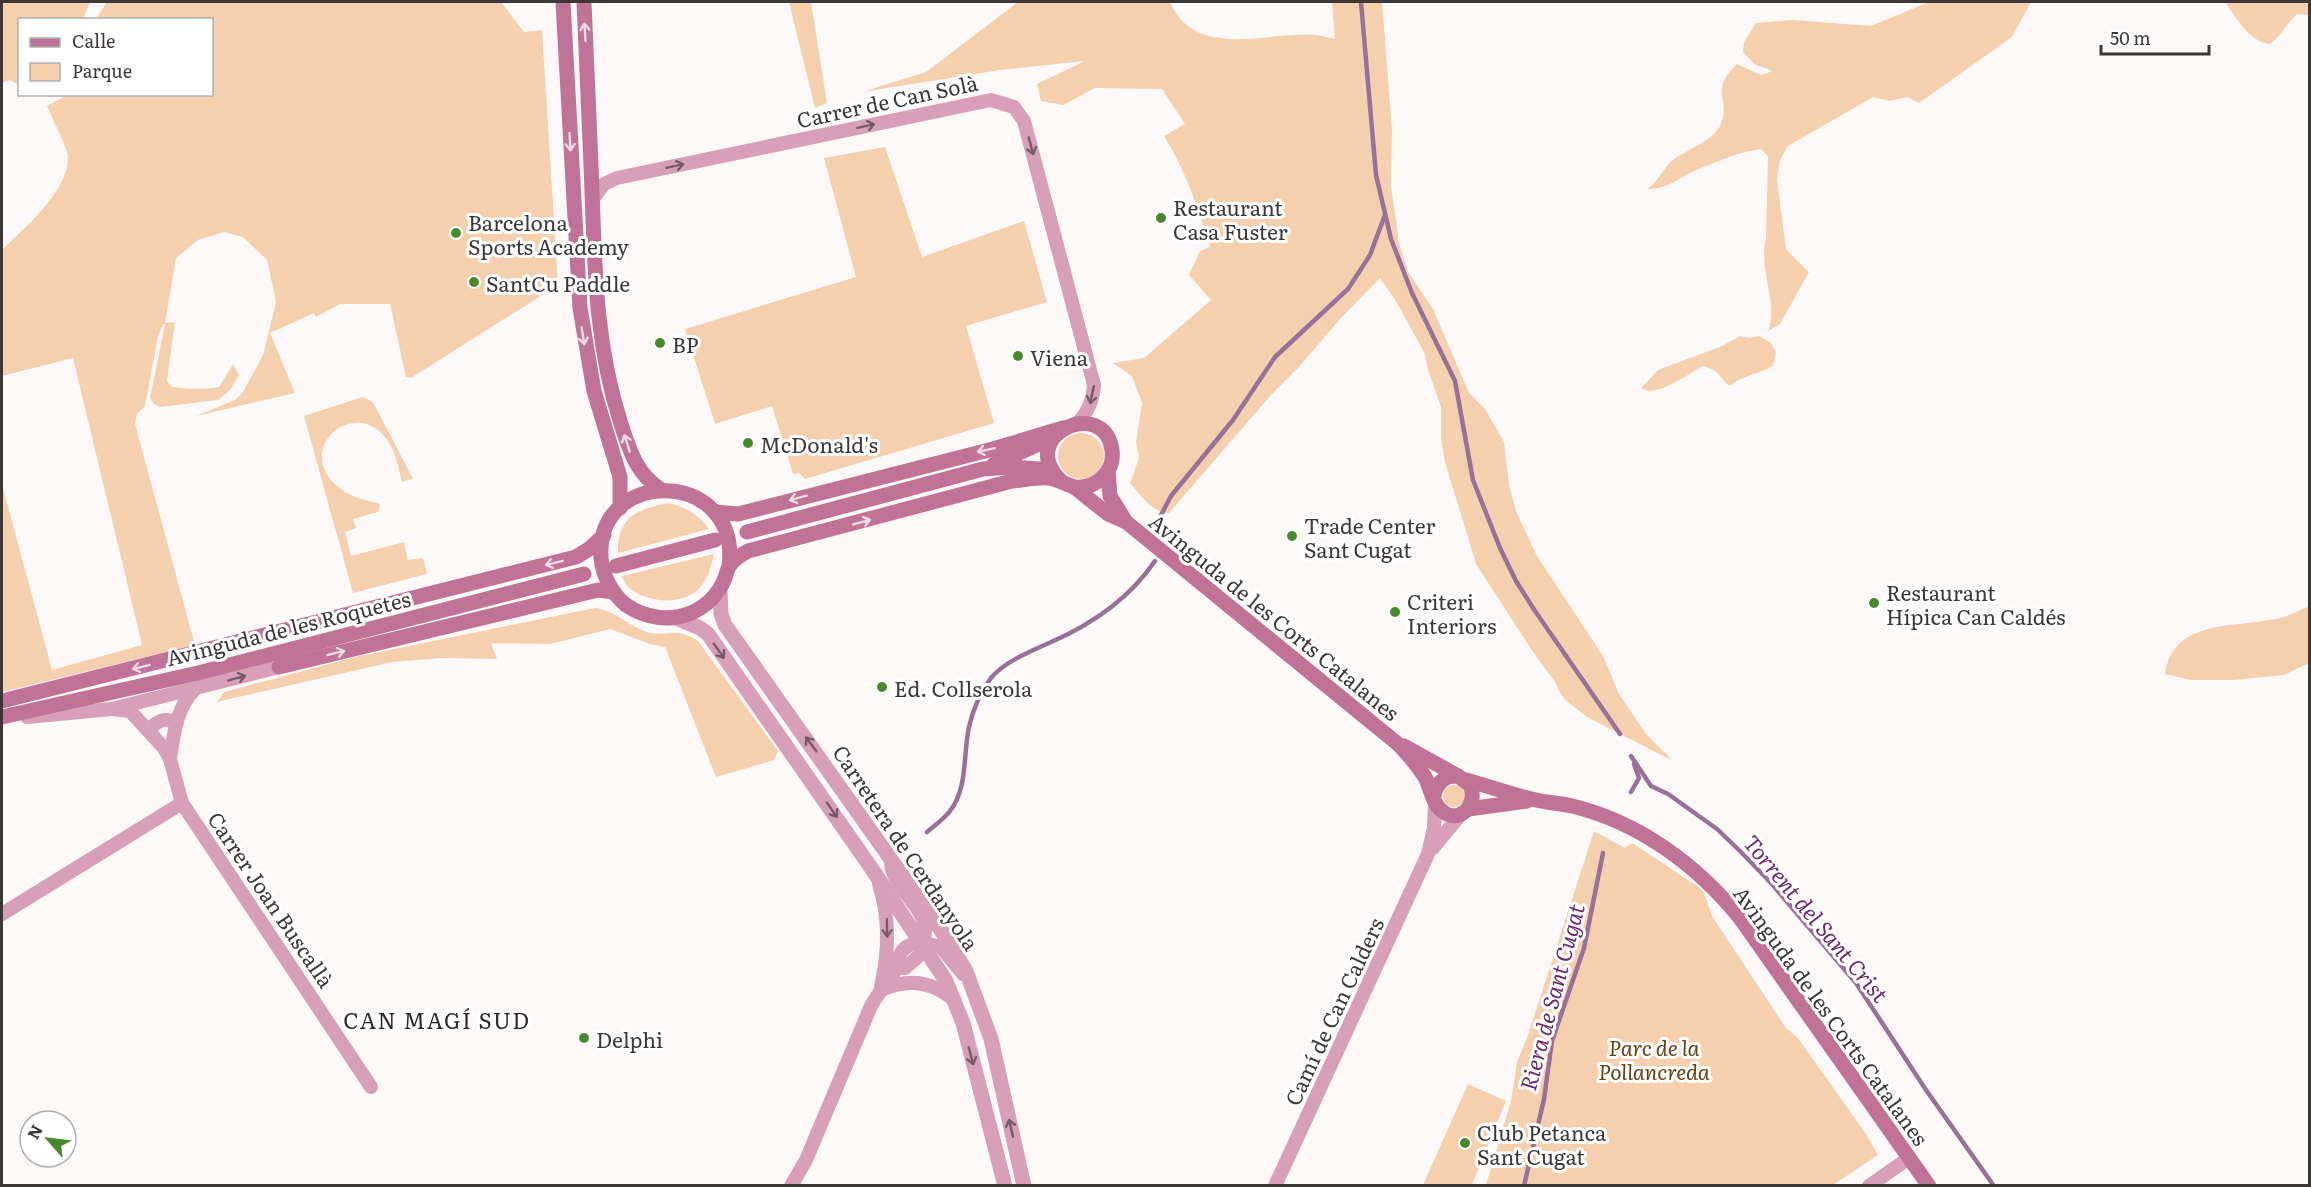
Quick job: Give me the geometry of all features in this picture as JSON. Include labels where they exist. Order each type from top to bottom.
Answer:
[{"type":"main road","points":[[564,2],[579,309],[594,391],[620,477],[620,508]]},
{"type":"main road","points":[[584,3],[595,289],[608,378],[635,465],[649,482],[660,489],[685,493],[703,502],[715,512],[722,522],[729,542],[729,566],[720,590],[702,607],[685,615],[659,618],[625,604],[614,592],[607,581],[602,563],[601,544],[609,524],[620,508],[639,495],[660,489]]},
{"type":"main road","points":[[715,512],[738,514],[1065,429],[1094,426],[1107,437],[1111,446],[1112,457],[1108,471],[1104,477],[1092,485],[1011,466],[983,469],[747,532]]},
{"type":"main road","points":[[983,469],[1065,429]]},
{"type":"main road","points":[[1062,479],[1048,452],[1065,429]]},
{"type":"main road","name":"Avinguda de les Corts Catalanes","points":[[1108,471],[1110,496],[1131,526]]},
{"type":"main road","points":[[729,566],[737,557],[748,551],[893,514],[983,487],[1012,481],[1062,479]]},
{"type":"main road","name":"Avinguda de les Corts Catalanes","points":[[1062,479],[1108,514],[1131,526],[1398,744],[1419,768],[1435,799]]},
{"type":"main road","points":[[2,701],[576,557],[590,549],[604,535]]},
{"type":"main road","points":[[616,566],[715,540]]},
{"type":"main road","name":"Avinguda de les Roquetes","points":[[2,718],[198,672],[584,574]]},
{"type":"main road","points":[[279,667],[598,590],[614,592]]},
{"type":"main road","name":"Avinguda de les Corts Catalanes","points":[[1398,744],[1462,778],[1536,800],[1572,806],[1628,828],[1669,851],[1710,883],[1740,918],[1929,1185]]},
{"type":"main road","points":[[1446,777],[1462,778],[1473,791],[1473,798],[1464,812],[1450,815],[1444,813],[1435,799],[1440,781],[1446,777]]},
{"type":"main road","name":"Avinguda de les Corts Catalanes","points":[[1464,812],[1509,802],[1536,800]]},
{"type":"street","name":"Carrer de Can Solà","points":[[592,200],[604,184],[617,178],[991,100],[1014,107],[1024,121],[1094,385],[1094,396],[1087,413],[1065,429]]},
{"type":"street","name":"Carretera de Cerdanyola","points":[[720,590],[725,625],[940,930],[966,971],[991,1039],[1024,1185]]},
{"type":"street","name":"Carretera de Cerdanyola","points":[[674,617],[708,634],[923,943],[946,981],[963,1023],[1005,1185]]},
{"type":"street","points":[[2,718],[112,709],[279,667]]},
{"type":"street","name":"Carrer Joan Buscallà","points":[[170,759],[177,722],[189,695],[195,689]]},
{"type":"street","name":"Carrer Joan Buscallà","points":[[112,709],[130,711],[170,759],[182,802],[371,1087]]},
{"type":"street","points":[[148,730],[158,721],[166,718],[177,722]]},
{"type":"street","name":"Camí de Can Calders","points":[[1275,1185],[1428,854],[1434,828],[1435,799]]},
{"type":"street","points":[[2,914],[182,802]]},
{"type":"street","name":"Camí de Can Calders","points":[[1428,854],[1464,812]]},
{"type":"street","points":[[791,1185],[806,1160],[871,1006],[898,967],[905,968],[922,953],[925,928],[920,916],[892,874],[891,862]]},
{"type":"street","points":[[874,872],[887,915],[888,949],[880,991]]},
{"type":"street","points":[[923,943],[941,947],[970,983]]},
{"type":"street","points":[[880,991],[900,983],[922,982],[939,988],[954,1000]]},
{"type":"street","points":[[1869,1185],[1909,1158]]},
{"type":"green space","points":[[2,2],[90,2],[83,18],[18,18],[18,84],[10,80],[2,83]]},
{"type":"green space","points":[[107,2],[501,2],[524,32],[542,30],[558,285],[411,378],[406,377],[390,304],[340,304],[316,317],[314,313],[270,333],[295,393],[196,416],[235,400],[243,392],[263,355],[276,302],[267,260],[243,237],[224,232],[198,240],[176,258],[165,323],[175,322],[167,381],[172,387],[178,388],[219,387],[233,364],[239,375],[230,390],[218,400],[160,407],[154,404],[150,398],[165,324],[163,324],[158,336],[145,406],[137,414],[135,424],[195,645],[2,692],[2,484],[52,670],[142,645],[73,358],[2,376],[2,250],[33,220],[53,196],[66,170],[67,153],[47,106],[65,96],[213,96],[213,18],[97,18]]},
{"type":"green space","points":[[789,2],[811,2],[827,103],[815,108]]},
{"type":"green space","points":[[1018,2],[1170,2],[1181,20],[1197,31],[1215,37],[1234,39],[1317,35],[1335,39],[1332,2],[1382,2],[1392,131],[1391,186],[1399,243],[1408,272],[1433,309],[1469,393],[1485,409],[1504,442],[1509,485],[1516,511],[1537,556],[1603,656],[1619,694],[1646,734],[1673,761],[1587,717],[1561,695],[1555,682],[1476,564],[1445,462],[1441,440],[1441,407],[1427,367],[1425,354],[1396,301],[1380,278],[1271,395],[1169,513],[1152,507],[1138,493],[1130,483],[1139,458],[1136,442],[1142,403],[1132,376],[1113,363],[1144,358],[1211,300],[1189,275],[1200,251],[1210,247],[1185,176],[1164,136],[1185,124],[1162,89],[1095,88],[1063,105],[1041,101],[1037,84],[1085,61],[1000,70],[862,92],[926,72]]},
{"type":"green space","points":[[1929,2],[2031,2],[2012,37],[1919,103],[1907,97],[1889,101],[1873,97],[1788,146],[1780,160],[1777,179],[1786,249],[1809,272],[1780,324],[1768,331],[1771,309],[1764,250],[1768,156],[1761,149],[1744,152],[1694,171],[1667,185],[1647,189],[1674,159],[1713,135],[1718,129],[1724,107],[1722,88],[1724,81],[1737,64],[1761,75],[1773,71],[1754,64],[1743,52],[1744,42],[1756,23],[1794,20],[1871,26]]},
{"type":"green space","points":[[2225,2],[2309,2],[2309,15],[2297,14],[2270,44],[2249,34]]},
{"type":"green space","points":[[885,147],[922,257],[1024,221],[1047,302],[966,326],[994,423],[805,479],[799,473],[793,474],[772,406],[715,424],[685,329],[856,277],[824,158]]},
{"type":"green space","points":[[1740,336],[1750,338],[1759,336],[1771,343],[1776,352],[1773,366],[1740,379],[1730,386],[1717,373],[1703,366],[1663,388],[1647,391],[1641,388],[1658,370],[1722,346]]},
{"type":"green space","points":[[363,397],[373,402],[413,479],[402,482],[393,450],[379,432],[364,424],[348,424],[334,432],[325,444],[322,459],[328,476],[345,492],[380,504],[378,512],[353,519],[356,528],[345,532],[351,556],[404,542],[408,560],[423,558],[427,574],[353,593],[304,416]]},
{"type":"green space","points":[[1081,433],[1097,440],[1104,456],[1097,472],[1081,479],[1065,472],[1058,456],[1065,440]]},
{"type":"green space","points":[[669,503],[692,512],[709,529],[618,553],[621,531],[631,517],[647,508]]},
{"type":"green space","points":[[714,554],[702,585],[687,597],[656,600],[646,597],[628,587],[622,576]]},
{"type":"green space","points":[[2309,606],[2309,663],[2284,675],[2233,680],[2191,680],[2165,674],[2170,656],[2180,643],[2192,635],[2207,629],[2279,618]]},
{"type":"green space","points":[[595,608],[609,612],[647,632],[684,634],[698,641],[778,751],[774,760],[716,777],[665,647],[650,644],[610,629],[550,644],[491,643],[497,659],[442,658],[392,662],[217,702],[224,692],[355,657]]},
{"type":"green space","points":[[1454,785],[1462,788],[1465,796],[1462,804],[1454,807],[1446,804],[1443,796],[1446,788]]},
{"type":"green space","name":"Parc de la Pollancreda","points":[[1594,831],[1625,848],[1632,843],[1703,890],[1712,916],[1786,1028],[1798,1038],[1866,1134],[1878,1155],[1833,1185],[1486,1185],[1511,1101],[1517,1062],[1527,1038]]},
{"type":"green space","name":"Club Petanca Sant Cugat","points":[[1468,1084],[1506,1101],[1472,1185],[1423,1185]]},
{"type":"waterway","name":"Riera de Sant Cugat","points":[[1361,2],[1376,175],[1391,239],[1412,293],[1455,381],[1473,480],[1516,581],[1620,734]]},
{"type":"waterway","points":[[1161,515],[1171,496],[1233,420],[1275,357],[1348,289],[1370,255],[1385,215]]},
{"type":"waterway","points":[[927,832],[945,817],[956,802],[960,792],[971,720],[980,695],[996,672],[1026,653],[1080,628],[1108,610],[1145,575],[1155,561]]},
{"type":"waterway","name":"Torrent del Sant Crist","points":[[1631,756],[1651,786],[1668,794],[1717,829],[1741,852],[1771,883],[1856,983],[1926,1090],[1994,1186]]},
{"type":"waterway","name":"Riera de Sant Cugat","points":[[1631,792],[1639,778],[1634,764]]},
{"type":"waterway","name":"Riera de Sant Cugat","points":[[1524,1186],[1544,1099],[1552,1041],[1584,948],[1603,853]]},
{"type":"place","name":"Restaurant Casa Fuster","points":[[1161,218]]},
{"type":"place","name":"Barcelona Sports Academy","points":[[456,233]]},
{"type":"place","name":"SantCu Paddle","points":[[474,282]]},
{"type":"place","name":"BP","points":[[660,343]]},
{"type":"place","name":"Viena","points":[[1018,356]]},
{"type":"place","name":"McDonald's","points":[[748,443]]},
{"type":"place","name":"Trade Center Sant Cugat","points":[[1292,536]]},
{"type":"place","name":"Restaurant Hípica Can Caldés","points":[[1874,603]]},
{"type":"place","name":"Criteri Interiors","points":[[1395,612]]},
{"type":"place","name":"Ed. Collserola","points":[[882,687]]},
{"type":"place","name":"Delphi","points":[[584,1038]]},
{"type":"place","name":"Club Petanca Sant Cugat","points":[[1465,1143]]},
{"type":"district","name":"CAN MAGÍ SUD","points":[[437,1019]]}]
